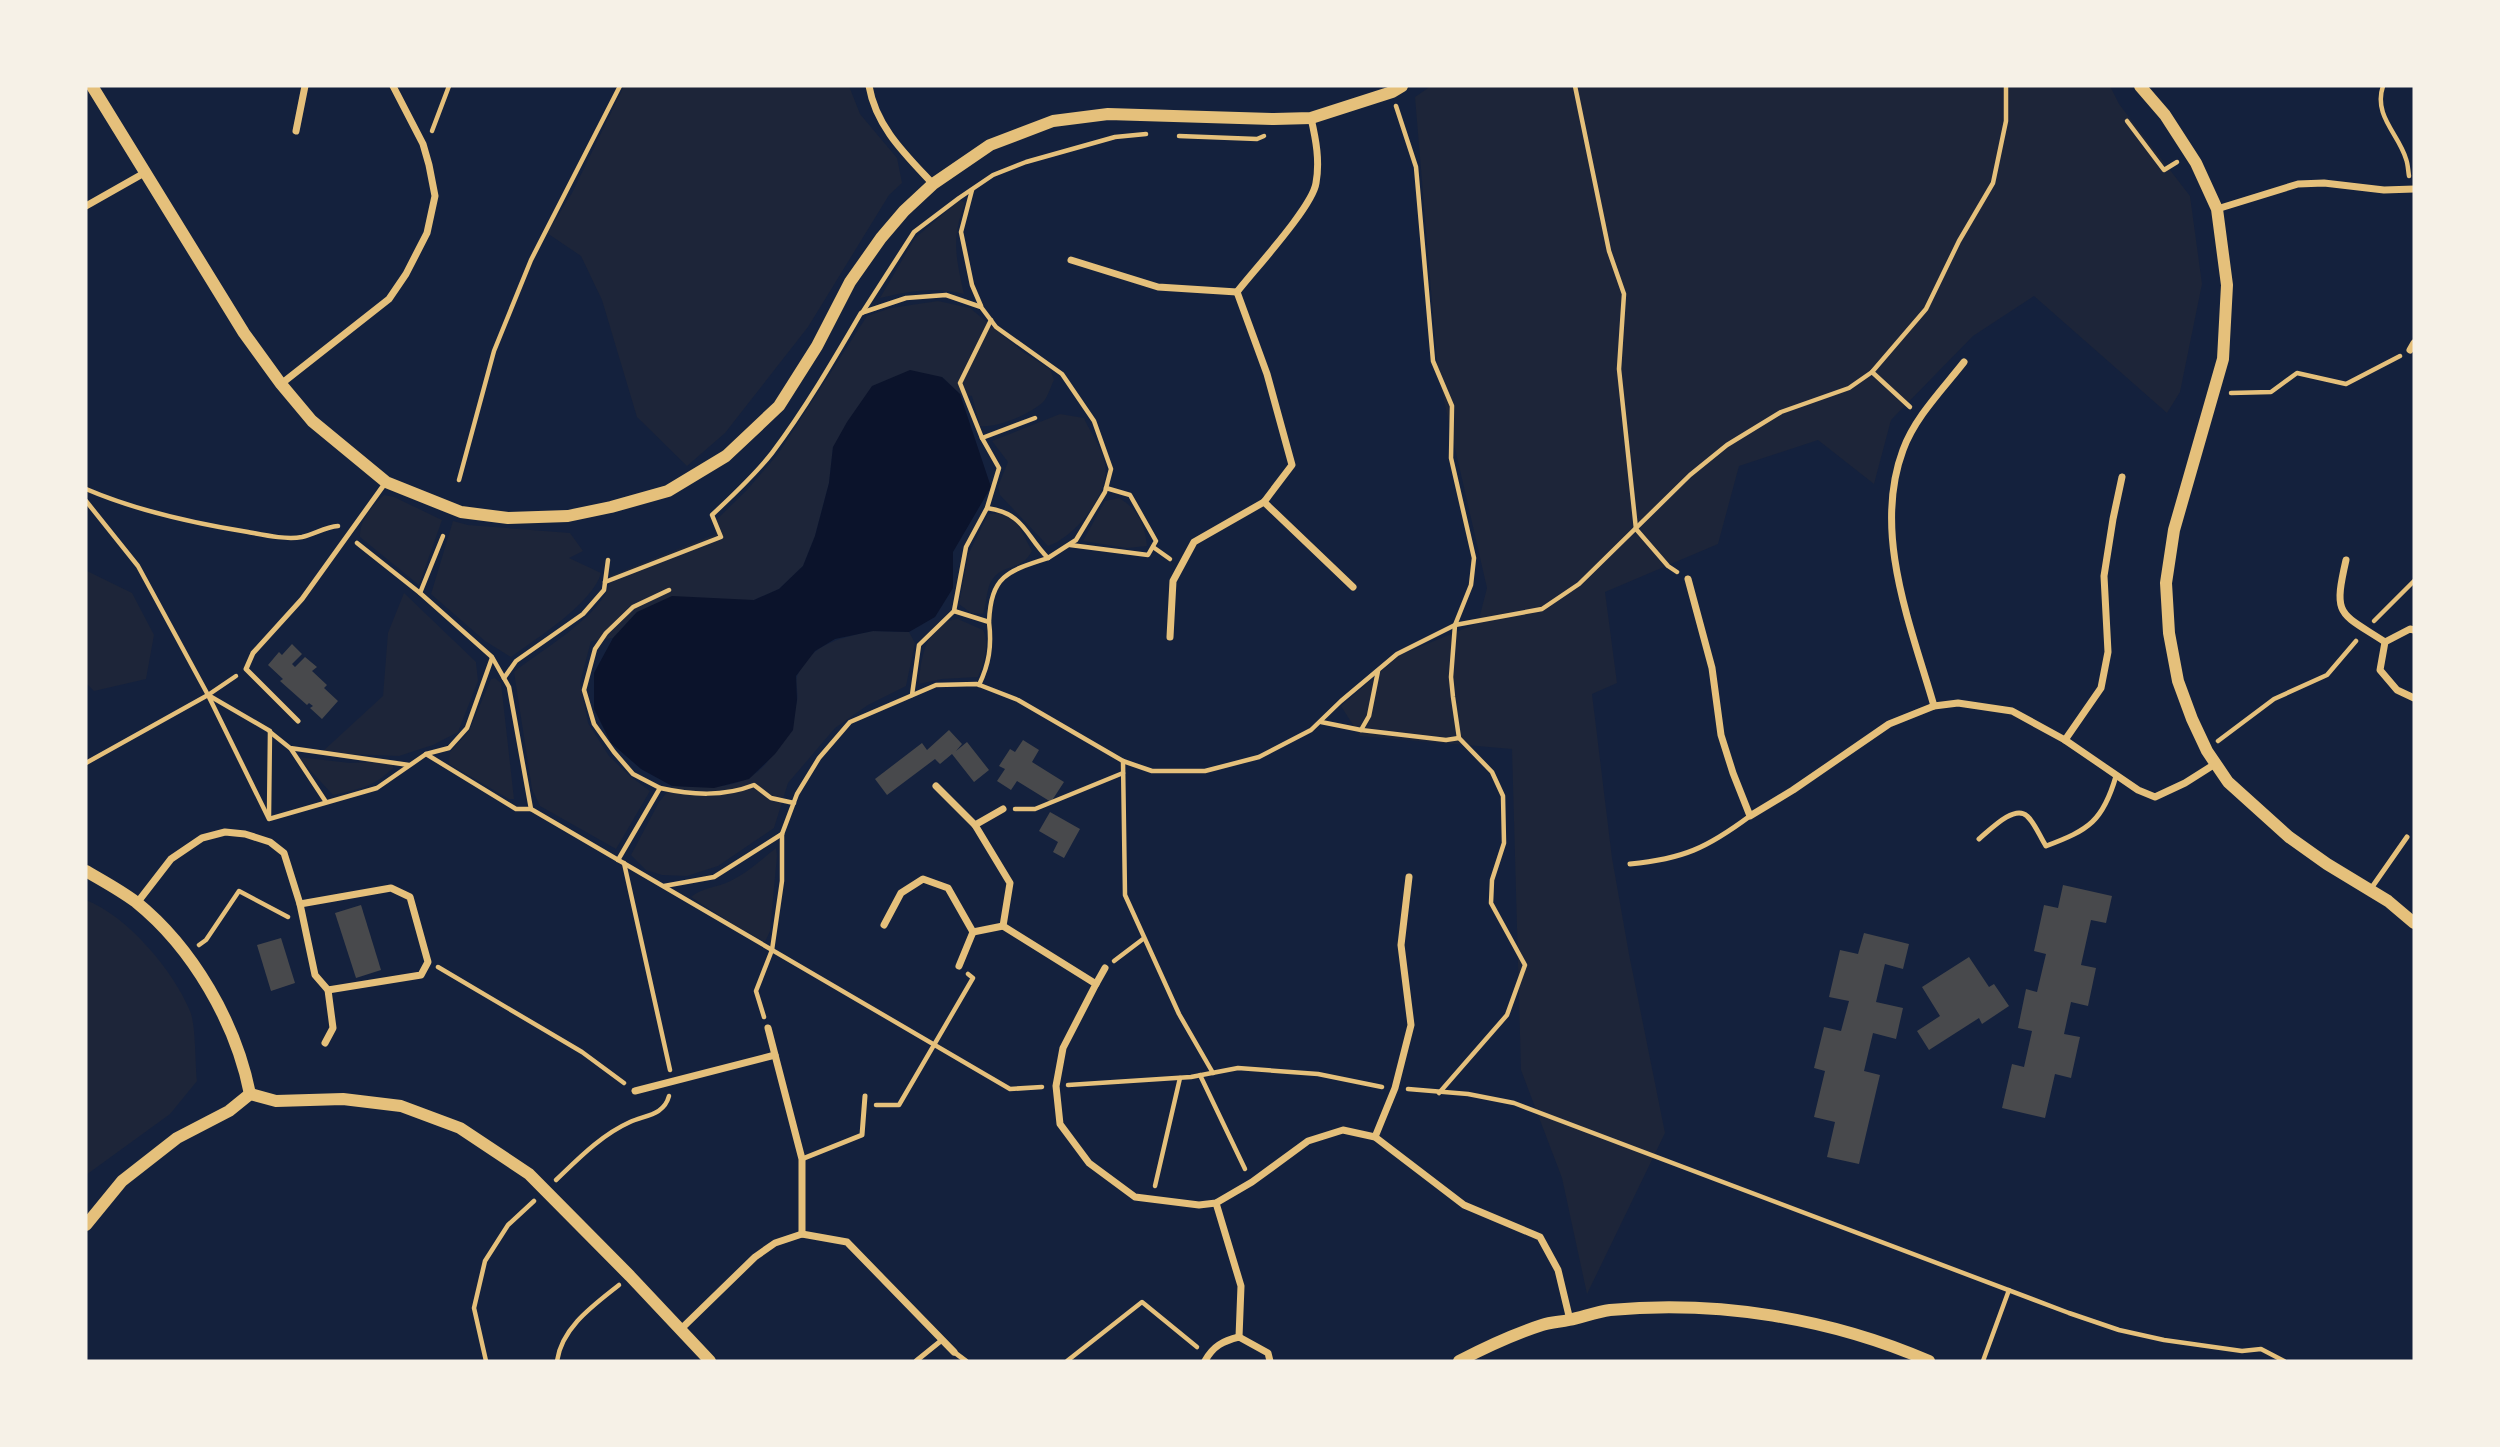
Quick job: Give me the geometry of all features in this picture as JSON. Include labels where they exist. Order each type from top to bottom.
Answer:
[{"type":"street","points":[[92,86],[244,332],[281,384],[312,421],[386,482],[461,512],[508,518],[568,516],[668,491],[726,456],[779,406],[817,346],[850,282],[904,211],[933,184],[990,145],[1053,121],[1108,114],[1248,119],[1311,118],[1397,89]]},
{"type":"street","points":[[296,131],[305,86]]},
{"type":"street","points":[[281,384],[388,299],[406,274],[427,233],[435,196],[423,145],[393,86]]},
{"type":"street","points":[[869,86],[870,95],[890,138],[933,184]]},
{"type":"street","points":[[2140,86],[2165,115],[2190,155],[2217,209],[2227,285],[2222,359],[2174,530],[2166,583],[2169,633],[2178,681],[2207,751],[2228,782],[2245,800],[2289,837],[2388,901],[2414,923]]},
{"type":"street","points":[[1237,292],[1304,210],[1316,185],[1318,146],[1311,118]]},
{"type":"street","points":[[86,206],[146,173]]},
{"type":"street","points":[[2217,209],[2298,184],[2324,183],[2384,190],[2413,189]]},
{"type":"street","points":[[1071,260],[1158,287],[1237,292]]},
{"type":"street","points":[[1170,637],[1173,580],[1194,542],[1264,502],[1292,465],[1267,374],[1237,292]]},
{"type":"street","points":[[1934,706],[1904,600],[1895,556],[1891,510],[1895,477],[1903,448],[1920,417],[1964,362]]},
{"type":"street","points":[[2065,740],[2101,688],[2108,652],[2105,576],[2122,477]]},
{"type":"street","points":[[1264,502],[1353,587]]},
{"type":"street","points":[[2346,560],[2338,595],[2345,616],[2385,642]]},
{"type":"street","points":[[1688,579],[1712,668],[1721,734],[1750,816],[1889,724],[1934,706],[1958,703],[2012,711],[2065,740],[2138,790],[2155,797],[2186,783],[2215,764]]},
{"type":"street","points":[[2385,642],[2410,629],[2414,630]]},
{"type":"street","points":[[2385,642],[2380,670],[2397,690],[2414,698]]},
{"type":"street","points":[[936,786],[975,825],[1010,883],[1003,926]]},
{"type":"street","points":[[975,825],[1003,809]]},
{"type":"street","points":[[137,903],[172,859],[202,838],[225,832],[245,834],[270,842],[284,853],[300,904],[315,975],[328,990],[332,1028],[326,1043]]},
{"type":"street","points":[[86,871],[116,887],[137,903],[159,923],[184,954],[221,1011],[244,1066],[250,1094]]},
{"type":"street","points":[[1375,1137],[1395,1088],[1411,1025],[1401,944],[1409,877]]},
{"type":"street","points":[[884,925],[901,893],[923,879],[948,888],[973,932]]},
{"type":"street","points":[[300,904],[391,888],[410,897],[428,962],[421,975],[328,990]]},
{"type":"street","points":[[973,932],[1003,926],[1096,985]]},
{"type":"street","points":[[959,966],[973,932]]},
{"type":"street","points":[[1105,968],[1063,1048],[1056,1086],[1060,1124],[1089,1163],[1135,1197],[1199,1205],[1216,1203],[1252,1182],[1308,1141],[1343,1130],[1375,1137],[1464,1205],[1540,1237],[1558,1270],[1570,1320]]},
{"type":"street","points":[[768,1028],[802,1159],[802,1234]]},
{"type":"street","points":[[635,1091],[775,1055]]},
{"type":"street","points":[[250,1094],[275,1101],[343,1098],[401,1106],[460,1128],[529,1174],[631,1276],[710,1361]]},
{"type":"street","points":[[86,1225],[122,1181],[177,1138],[229,1111],[250,1094]]},
{"type":"street","points":[[1216,1203],[1241,1286],[1239,1337]]},
{"type":"street","points":[[681,1329],[755,1257],[775,1242],[802,1234],[847,1242],[954,1352]]},
{"type":"street","points":[[1459,1361],[1544,1324],[1607,1310],[1655,1308],[1745,1312],[1826,1325],[1876,1339],[1930,1361]]},
{"type":"street","points":[[1206,1359],[1211,1349],[1228,1339],[1239,1337],[1268,1353],[1270,1361]]},
{"type":"lane","points":[[298,721],[246,669],[253,653],[302,599],[386,482]]},
{"type":"lane","points":[[1979,839],[2013,813],[2028,817],[2046,846],[2072,836],[2094,821],[2108,801],[2116,776]]},
{"type":"lane","points":[[1630,864],[1677,857],[1720,839],[1750,816]]},
{"type":"lane","points":[[2371,890],[2407,837]]},
{"type":"lane","points":[[802,1159],[862,1135],[865,1096]]},
{"type":"lane","points":[[916,1361],[943,1339]]},
{"type":"lane","points":[[954,1352],[966,1361]]},
{"type":"path","points":[[423,145],[430,137],[449,86]]},
{"type":"path","points":[[459,480],[494,351],[531,260],[620,86]]},
{"type":"path","points":[[1575,86],[1609,251],[1624,294],[1619,369],[1636,529],[1668,566],[1688,579]]},
{"type":"path","points":[[768,1028],[756,991],[772,950],[782,881],[782,834],[794,803],[819,758],[850,722],[936,685],[979,685],[1018,700],[1123,761],[1152,771],[1205,771],[1259,757],[1311,730],[1397,654],[1455,625],[1542,609],[1578,584],[1690,475],[1727,445],[1781,412],[1849,388],[1872,372],[1926,309],[1959,241],[1993,183],[2006,121],[2006,86]]},
{"type":"path","points":[[2383,86],[2379,96],[2388,129],[2406,157],[2413,189]]},
{"type":"path","points":[[1397,89],[1416,167],[1433,361],[1452,406],[1451,458],[1474,558],[1471,585],[1455,625],[1451,677],[1459,738],[1492,772],[1503,796],[1504,843],[1492,880],[1491,903],[1525,965],[1507,1016],[1438,1093]]},
{"type":"path","points":[[2127,121],[2164,170],[2190,155]]},
{"type":"path","points":[[1167,134],[1199,138],[1257,139],[1272,132]]},
{"type":"path","points":[[605,582],[721,537],[712,514],[745,484],[771,454],[827,373],[861,313],[914,232],[993,175],[1026,162],[1115,137],[1156,133]]},
{"type":"path","points":[[972,189],[961,232],[972,285],[981,307],[996,327],[1062,374],[1094,421],[1111,469],[1107,488],[1076,540],[1048,558],[999,579],[990,602],[991,639],[988,666],[979,685]]},
{"type":"path","points":[[861,313],[906,298],[946,295],[981,307]]},
{"type":"path","points":[[912,695],[919,645],[954,611],[966,547],[987,508],[999,468],[982,438],[960,383],[991,320]]},
{"type":"path","points":[[2213,394],[2271,392],[2297,373],[2346,384],[2412,347]]},
{"type":"path","points":[[1872,372],[1920,417]]},
{"type":"path","points":[[982,438],[1035,418]]},
{"type":"path","points":[[1069,545],[1149,555],[1156,541],[1143,513],[1130,495],[1107,488]]},
{"type":"path","points":[[86,489],[123,505],[212,526],[265,535],[301,537],[324,527],[356,524]]},
{"type":"path","points":[[86,501],[138,566],[208,695],[269,819]]},
{"type":"path","points":[[987,508],[1004,510],[1019,521],[1048,558]]},
{"type":"path","points":[[349,536],[492,657],[509,687],[531,809]]},
{"type":"path","points":[[419,593],[443,536]]},
{"type":"path","points":[[504,678],[516,662],[583,614],[604,590],[608,559]]},
{"type":"path","points":[[2207,751],[2274,699],[2327,675],[2366,629],[2414,581]]},
{"type":"path","points":[[669,590],[633,607],[606,633],[595,649],[584,690],[594,724],[633,774],[660,788],[713,795],[754,785],[771,798],[794,803]]},
{"type":"path","points":[[954,611],[989,622]]},
{"type":"path","points":[[269,819],[377,788],[426,754],[449,748],[467,728],[492,657]]},
{"type":"path","points":[[86,763],[208,695],[246,669]]},
{"type":"path","points":[[1361,730],[1369,716],[1379,669]]},
{"type":"path","points":[[208,695],[270,732],[290,748],[326,802]]},
{"type":"path","points":[[1320,722],[1361,730],[1446,740],[1459,738]]},
{"type":"path","points":[[270,732],[270,842]]},
{"type":"path","points":[[290,748],[410,765]]},
{"type":"path","points":[[426,754],[516,809],[531,809],[1010,1089],[1180,1078],[1238,1069],[1318,1074],[1395,1088],[1468,1094],[1514,1103],[2119,1331],[2198,1346],[2242,1351],[2261,1349],[2284,1361]]},
{"type":"path","points":[[1123,761],[1125,895],[1179,1014],[1213,1073]]},
{"type":"path","points":[[1003,809],[1035,809],[1123,774]]},
{"type":"path","points":[[618,860],[660,788]]},
{"type":"path","points":[[664,887],[715,877],[782,834]]},
{"type":"path","points":[[553,1182],[597,1143],[630,1122],[655,1114],[667,1104],[673,1082],[624,863]]},
{"type":"path","points":[[184,954],[206,940],[239,891],[290,918],[303,917]]},
{"type":"path","points":[[1105,968],[1143,939]]},
{"type":"path","points":[[428,962],[582,1052],[635,1091]]},
{"type":"path","points":[[864,1104],[899,1105],[973,978],[959,966]]},
{"type":"path","points":[[1200,1076],[1252,1182]]},
{"type":"path","points":[[1152,1199],[1180,1078]]},
{"type":"path","points":[[486,1361],[474,1308],[485,1261],[508,1225],[535,1199]]},
{"type":"path","points":[[556,1361],[569,1333],[586,1311],[631,1276]]},
{"type":"path","points":[[1983,1361],[2009,1290]]},
{"type":"path","points":[[1067,1361],[1142,1301],[1206,1359]]},
{"type":"shaded area","points":[[624,86],[849,86],[860,114],[897,158],[902,183],[889,195],[808,327],[725,433],[687,466],[637,417],[602,300],[581,256],[547,233],[572,193]]},
{"type":"shaded area","points":[[1431,86],[2110,86],[2119,104],[2190,196],[2202,284],[2180,392],[2167,413],[2034,296],[1973,336],[1891,420],[1874,484],[1818,440],[1739,466],[1718,544],[1605,592],[1617,683],[1592,694],[1612,858],[1665,1133],[1587,1294],[1562,1178],[1521,1070],[1512,749],[1360,736],[1341,706],[1400,655],[1478,623],[1487,588],[1438,374],[1415,97]]},
{"type":"shaded area","points":[[960,200],[965,203],[958,227],[956,248],[964,294],[922,290],[880,298],[915,238]]},
{"type":"shaded area","points":[[938,301],[970,308],[1023,352],[1050,369],[1054,380],[1044,401],[1014,419],[980,426],[972,396],[960,394],[942,377],[833,447],[829,483],[815,536],[803,566],[779,589],[754,600],[722,600],[637,612],[613,638],[591,641],[580,683],[588,723],[609,756],[650,791],[616,849],[540,806],[532,789],[514,672],[556,642],[600,603],[608,589],[610,576],[716,534],[713,523],[778,454],[867,316],[891,308]]},
{"type":"shaded area","points":[[910,370],[942,377],[960,394],[991,487],[953,552],[953,588],[935,617],[909,632],[873,631],[835,639],[815,651],[796,676],[797,700],[793,730],[775,754],[749,779],[714,788],[672,786],[641,769],[611,743],[594,709],[594,673],[613,638],[637,612],[672,596],[754,600],[779,589],[803,566],[815,536],[829,483],[833,447],[847,422],[872,386]]},
{"type":"shaded area","points":[[1060,414],[1084,418],[1102,452],[1105,476],[1102,488],[1088,513],[1069,534],[1048,546],[1000,495],[998,486],[1008,462],[992,441]]},
{"type":"shaded area","points":[[384,495],[394,497],[442,520],[419,585],[360,537],[364,519]]},
{"type":"shaded area","points":[[1119,498],[1131,507],[1139,518],[1147,546],[1127,548],[1083,541],[1105,501]]},
{"type":"shaded area","points":[[1002,513],[1016,521],[1032,551],[1023,562],[995,576],[988,589],[983,614],[971,613],[959,604],[968,555],[988,514]]},
{"type":"shaded area","points":[[453,521],[468,525],[570,533],[583,551],[569,558],[601,573],[596,584],[576,608],[511,657],[485,641],[431,594]]},
{"type":"shaded area","points":[[87,571],[132,593],[154,635],[146,679],[94,691],[86,683]]},
{"type":"shaded area","points":[[404,593],[476,662],[478,681],[458,732],[433,745],[399,756],[321,753],[383,696],[388,633]]},
{"type":"shaded area","points":[[958,619],[983,630],[985,653],[978,677],[942,679],[919,684],[921,664],[932,634],[947,621]]},
{"type":"shaded area","points":[[873,631],[909,632],[915,643],[906,686],[868,705],[835,728],[788,783],[774,828],[718,866],[687,876],[662,875],[646,870],[631,855],[659,802],[672,786],[726,785],[753,775],[765,764],[776,750],[795,708],[797,677],[811,655],[829,643]]},
{"type":"shaded area","points":[[495,678],[501,683],[514,799],[509,799],[449,764],[450,752],[469,731],[491,679]]},
{"type":"shaded area","points":[[298,757],[350,763],[393,761],[393,768],[373,783],[333,795]]},
{"type":"shaded area","points":[[776,848],[770,931],[765,942],[691,897],[741,875]]},
{"type":"shaded area","points":[[86,900],[117,918],[132,931],[160,962],[182,995],[192,1017],[197,1081],[170,1114],[86,1175]]},
{"type":"building","points":[[292,644],[302,654],[292,664],[295,667],[305,657],[317,667],[312,671],[327,685],[324,688],[338,701],[322,719],[310,708],[313,706],[309,703],[307,705],[280,681],[283,679],[268,665],[279,652],[282,655]]},
{"type":"building","points":[[949,730],[962,744],[956,751],[967,742],[989,770],[974,782],[952,754],[940,764],[935,759],[887,795],[875,779],[922,743],[927,750]]},
{"type":"building","points":[[1023,740],[1039,750],[1032,762],[1064,782],[1051,802],[1017,781],[1011,790],[997,781],[1005,769],[999,766],[1010,749],[1015,752]]},
{"type":"building","points":[[1050,812],[1080,829],[1064,858],[1053,852],[1058,842],[1039,831]]},
{"type":"building","points":[[2063,885],[2112,896],[2106,923],[2091,920],[2081,965],[2096,968],[2088,1006],[2071,1002],[2064,1034],[2080,1037],[2071,1078],[2055,1074],[2045,1118],[2002,1108],[2012,1064],[2024,1067],[2032,1031],[2018,1028],[2026,989],[2037,992],[2046,954],[2034,951],[2044,905],[2058,908]]},
{"type":"building","points":[[361,905],[381,970],[356,978],[335,913]]},
{"type":"building","points":[[1864,933],[1909,944],[1903,969],[1885,964],[1876,1002],[1903,1008],[1896,1039],[1873,1033],[1864,1071],[1880,1075],[1859,1164],[1827,1157],[1835,1122],[1814,1117],[1825,1071],[1814,1068],[1824,1027],[1841,1031],[1849,1001],[1829,997],[1840,950],[1858,954]]},
{"type":"building","points":[[281,938],[295,983],[271,991],[257,945]]},
{"type":"building","points":[[1969,957],[1989,987],[1994,984],[2009,1006],[1982,1024],[1979,1018],[1929,1050],[1917,1031],[1940,1016],[1922,987]]}]
